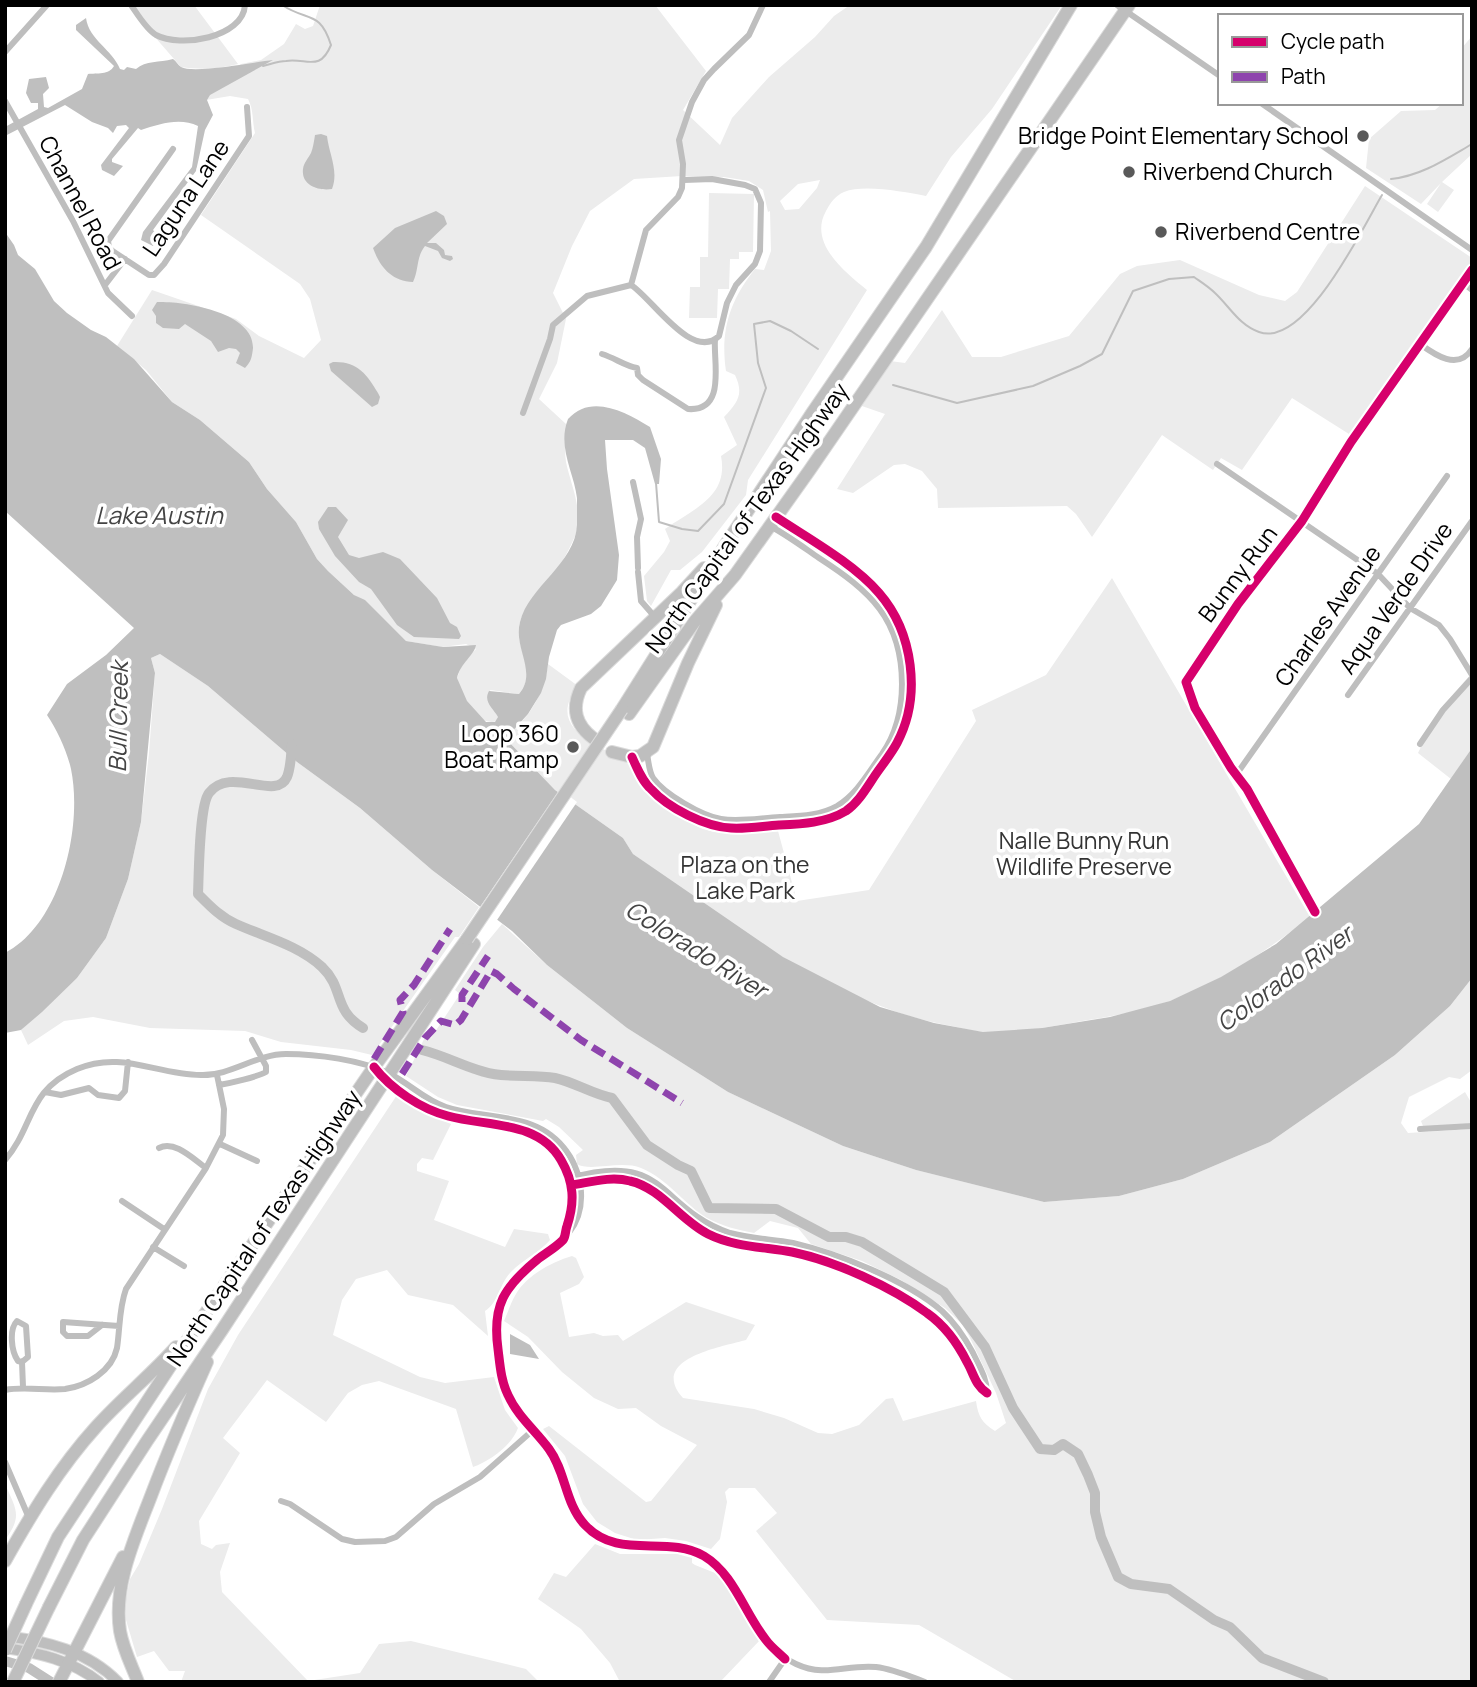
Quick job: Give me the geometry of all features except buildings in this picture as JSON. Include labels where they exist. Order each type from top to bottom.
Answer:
[{"type":"highway","name":"North Capital of Texas Highway","points":[[13,1682],[83,1540],[388,1078],[471,941],[626,711],[726,544],[926,247],[1071,5]]},
{"type":"highway","name":"North Capital of Texas Highway","points":[[626,711],[695,621],[729,584],[1027,155],[1124,7]]},
{"type":"highway","points":[[593,738],[578,723],[575,705],[585,683],[682,592],[726,544]]},
{"type":"highway","points":[[612,752],[632,757],[647,752],[658,740],[688,663],[729,584]]},
{"type":"highway","name":"North Capital of Texas Highway","points":[[5,1649],[58,1537],[198,1324],[374,1067],[471,941]]},
{"type":"highway","points":[[5,1561],[50,1483],[97,1426],[198,1324]]},
{"type":"highway","points":[[138,1682],[120,1632],[119,1614],[128,1555],[177,1428],[222,1330]]},
{"type":"highway","points":[[59,1682],[142,1519]]},
{"type":"main road","points":[[5,1636],[51,1644],[69,1661],[99,1682]]},
{"type":"main road","points":[[5,1649],[39,1653],[69,1661],[111,1675],[118,1682]]},
{"type":"street","points":[[5,52],[47,5]]},
{"type":"street","points":[[131,5],[152,31],[158,36],[171,39],[215,38],[237,22],[245,12],[245,5]]},
{"type":"street","points":[[631,285],[646,230],[678,197],[684,180],[680,140],[692,102],[709,75],[749,35],[760,6]]},
{"type":"street","points":[[1124,7],[1218,75]]},
{"type":"street","name":"Channel Road","points":[[5,101],[73,221],[104,285],[115,302],[132,316]]},
{"type":"street","points":[[1264,105],[1472,250]]},
{"type":"street","name":"Laguna Lane","points":[[173,149],[108,241],[109,248],[149,275],[159,272],[249,136],[247,107]]},
{"type":"street","points":[[631,285],[679,331],[701,343],[715,340],[719,336],[727,303],[736,285],[755,264],[760,251],[761,202],[755,190],[745,185],[712,179],[684,180]]},
{"type":"street","name":"Laguna Lane","points":[[104,285],[125,259]]},
{"type":"street","name":"Bunny Run","points":[[1315,912],[1247,789],[1195,708],[1186,682],[1238,604],[1302,521],[1351,442],[1472,270]]},
{"type":"street","points":[[1463,283],[1472,290]]},
{"type":"street","points":[[523,413],[553,325],[587,296],[631,285]]},
{"type":"street","points":[[602,354],[637,368],[642,380],[667,393],[688,409],[695,410],[713,396],[716,382],[715,340]]},
{"type":"street","points":[[1420,344],[1438,358],[1451,360],[1461,359],[1472,349]]},
{"type":"street","points":[[1217,464],[1378,574],[1410,608],[1438,625],[1450,639],[1472,677],[1443,710],[1420,744]]},
{"type":"street","name":"Charles Avenue","points":[[1236,775],[1447,476]]},
{"type":"street","points":[[633,482],[641,519],[637,537],[641,601],[655,617]]},
{"type":"street","points":[[632,757],[649,788],[700,821],[733,828],[805,824],[827,819],[856,803],[882,760],[898,719],[902,689],[905,657],[898,622],[878,592],[857,573],[773,521]]},
{"type":"street","points":[[773,521],[852,579],[873,599],[889,620],[905,657]]},
{"type":"street","name":"Aqua Verde Drive","points":[[1348,695],[1472,521]]},
{"type":"street","points":[[852,579],[857,573]]},
{"type":"street","points":[[647,752],[654,780],[693,808],[730,820],[823,812],[848,798],[882,760]]},
{"type":"street","points":[[803,815],[805,824]]},
{"type":"street","points":[[219,1085],[266,1072],[252,1040]]},
{"type":"street","points":[[5,1160],[12,1152],[32,1108],[45,1092],[61,1077],[95,1063],[128,1062],[179,1073],[217,1074],[261,1058],[287,1054],[337,1059],[374,1067],[439,1114],[528,1132],[547,1143],[575,1180]]},
{"type":"street","points":[[45,1092],[61,1096],[89,1088],[98,1095],[120,1098],[125,1091],[128,1062]]},
{"type":"street","points":[[5,1390],[23,1387],[64,1389],[94,1378],[110,1364],[114,1357],[126,1289],[220,1144],[225,1120],[217,1074]]},
{"type":"street","points":[[388,1078],[444,1106],[514,1119],[538,1127],[556,1139],[572,1159],[581,1204],[578,1219],[570,1234],[513,1281],[500,1301],[496,1319],[502,1380],[514,1407],[550,1449],[574,1509],[585,1526],[619,1545],[670,1546],[690,1549],[705,1556],[720,1568],[766,1640],[785,1659],[810,1670],[829,1672],[877,1667],[925,1682]]},
{"type":"street","points":[[513,1127],[514,1119]]},
{"type":"street","points":[[1420,1129],[1472,1126]]},
{"type":"street","points":[[220,1144],[257,1161]]},
{"type":"street","points":[[159,1148],[163,1145],[174,1146],[206,1168]]},
{"type":"street","points":[[608,1169],[642,1174],[661,1185],[704,1221],[717,1227],[744,1237],[804,1246],[875,1272],[931,1303],[951,1321],[968,1343],[987,1383],[987,1393],[979,1387],[967,1362],[943,1326],[928,1313],[874,1283],[795,1253],[735,1244],[708,1234],[654,1192],[635,1182],[616,1178],[575,1180],[608,1169]]},
{"type":"street","points":[[122,1201],[164,1229]]},
{"type":"street","points":[[153,1247],[184,1266]]},
{"type":"street","points":[[17,1321],[26,1326],[28,1357],[22,1362],[14,1356],[12,1328],[17,1321]]},
{"type":"street","points":[[102,1325],[88,1336],[67,1336],[62,1325],[63,1322],[119,1326]]},
{"type":"street","points":[[22,1362],[23,1387]]},
{"type":"street","points":[[281,1501],[290,1504],[342,1539],[355,1542],[385,1541],[396,1537],[434,1504],[480,1477],[532,1431]]},
{"type":"street","points":[[5,1462],[29,1518]]},
{"type":"street","points":[[769,1682],[785,1659]]},
{"type":"green space","points":[[127,5],[194,5],[238,64],[210,68],[181,67]]},
{"type":"green space","points":[[320,5],[655,5],[706,71],[683,110],[720,145],[732,118],[769,77],[815,37],[834,16],[850,5],[1062,5],[992,109],[951,157],[926,196],[862,189],[844,192],[830,205],[822,223],[825,245],[840,266],[867,290],[748,480],[746,495],[702,552],[680,570],[671,570],[651,606],[647,601],[644,576],[670,541],[665,529],[697,508],[714,492],[720,482],[721,456],[737,445],[724,417],[736,402],[739,387],[735,375],[726,371],[724,343],[729,317],[739,292],[755,269],[764,270],[771,251],[770,211],[768,212],[763,190],[749,181],[724,177],[682,176],[634,179],[590,211],[553,293],[566,319],[557,363],[539,399],[566,424],[565,457],[577,508],[577,527],[573,542],[563,560],[522,616],[519,632],[527,676],[524,685],[519,694],[490,690],[498,717],[497,721],[490,722],[471,708],[457,678],[463,662],[476,649],[466,644],[442,647],[406,641],[317,559],[296,522],[267,489],[249,462],[200,420],[172,402],[146,370],[117,346],[152,290],[236,319],[259,336],[304,358],[321,340],[310,299],[300,284],[201,215],[255,133],[248,99],[230,96],[206,100],[204,90],[241,64],[261,60],[284,44],[296,24],[305,29],[313,26]],"holes":[[[820,180],[817,188],[799,209],[785,210],[780,201],[798,184]]]},
{"type":"green space","points":[[1472,36],[1472,154],[1442,182],[1454,190],[1438,212],[1427,204],[1441,183],[1421,204],[1366,168],[1369,139],[1401,111],[1435,110],[1441,105],[1463,105],[1463,47]]},
{"type":"green space","points":[[1365,186],[1472,258],[1472,261],[1349,434],[1292,398],[1242,470],[1221,458],[1213,470],[1162,435],[1092,537],[1067,506],[938,508],[937,489],[922,471],[905,464],[894,465],[853,493],[837,489],[885,414],[859,405],[890,361],[905,363],[942,310],[972,357],[1001,357],[1069,336],[1120,274],[1137,266],[1180,260],[1259,295],[1285,301],[1297,292]]},
{"type":"green space","points":[[709,193],[754,194],[753,252],[739,252],[739,259],[730,259],[729,289],[718,289],[717,318],[689,318],[690,287],[700,287],[700,257],[708,257]]},
{"type":"green space","name":"Nalle Bunny Run Wildlife Preserve","points":[[1112,578],[1310,917],[1226,975],[1170,1001],[1150,1007],[1036,1029],[983,1032],[903,1014],[861,998],[820,979],[743,932],[633,854],[623,838],[555,790],[508,741],[511,733],[536,702],[544,684],[548,664],[578,686],[569,702],[568,715],[573,726],[582,736],[631,766],[654,796],[670,809],[698,827],[721,833],[778,831],[797,901],[869,890],[976,721],[972,710],[1046,675]]},
{"type":"green space","points":[[160,654],[208,686],[297,762],[360,808],[479,907],[372,1055],[281,1042],[245,1031],[150,1028],[93,1017],[64,1021],[28,1045],[21,1030],[77,978],[106,938],[128,879],[141,822],[149,753],[155,673],[151,658]]},
{"type":"green space","points":[[1472,673],[1472,748],[1451,779],[1418,753],[1439,710]]},
{"type":"green space","points":[[502,924],[547,965],[627,1028],[728,1092],[843,1146],[916,1170],[1044,1202],[1119,1196],[1183,1179],[1270,1142],[1395,1055],[1450,1006],[1472,978],[1472,1070],[1460,1079],[1449,1077],[1409,1097],[1401,1123],[1408,1133],[1472,1129],[1472,1682],[1017,1682],[919,1625],[827,1620],[756,1531],[777,1513],[755,1488],[729,1488],[725,1492],[727,1502],[720,1539],[711,1549],[665,1538],[637,1540],[615,1533],[597,1522],[583,1504],[565,1456],[543,1429],[549,1426],[646,1502],[651,1501],[697,1445],[661,1426],[636,1408],[618,1409],[594,1398],[562,1372],[528,1337],[504,1321],[514,1297],[533,1275],[572,1256],[576,1258],[584,1277],[579,1284],[560,1293],[569,1337],[594,1333],[603,1336],[618,1335],[623,1341],[686,1302],[755,1325],[746,1340],[706,1351],[681,1364],[675,1373],[675,1385],[683,1398],[754,1409],[784,1418],[818,1433],[832,1434],[859,1425],[886,1399],[893,1398],[903,1421],[976,1401],[981,1419],[995,1431],[1006,1423],[996,1393],[963,1325],[945,1308],[901,1280],[862,1261],[811,1244],[798,1228],[770,1221],[754,1233],[718,1223],[699,1212],[659,1178],[641,1168],[624,1165],[590,1167],[577,1164],[576,1155],[583,1150],[559,1127],[546,1119],[543,1121],[457,1105],[438,1097],[406,1076],[426,1035],[431,1038],[460,994],[455,990],[483,947]]},
{"type":"green space","points":[[1465,1092],[1472,1104],[1472,1123],[1446,1127],[1423,1126],[1421,1121]]},
{"type":"green space","points":[[397,1095],[414,1108],[451,1124],[433,1160],[422,1158],[417,1164],[417,1171],[449,1181],[434,1220],[505,1247],[514,1229],[548,1234],[550,1240],[506,1278],[493,1303],[485,1311],[488,1336],[453,1305],[408,1295],[387,1270],[356,1279],[342,1300],[333,1335],[420,1377],[445,1383],[494,1377],[505,1410],[518,1428],[500,1452],[473,1467],[456,1409],[379,1381],[362,1385],[348,1393],[326,1422],[267,1380],[223,1438],[240,1453],[199,1521],[201,1544],[212,1549],[216,1545],[230,1543],[220,1572],[222,1592],[308,1681],[360,1673],[379,1644],[411,1641],[526,1669],[539,1682],[181,1682],[185,1671],[169,1671],[154,1651],[137,1657],[126,1620],[125,1604],[130,1579],[162,1509],[208,1389],[238,1335]]},
{"type":"green space","points":[[5,1484],[16,1518],[5,1540]]},
{"type":"green space","points":[[595,1544],[620,1554],[677,1554],[692,1558],[695,1565],[720,1575],[761,1639],[720,1682],[620,1682],[610,1663],[581,1629],[538,1599],[554,1573],[566,1577]]},
{"type":"water","points":[[86,18],[96,39],[120,69],[124,70],[127,67],[136,69],[148,63],[173,59],[181,67],[188,69],[273,60],[210,95],[207,100],[213,115],[205,130],[196,171],[153,230],[158,236],[153,246],[141,240],[143,232],[192,167],[198,126],[177,122],[141,130],[138,128],[112,159],[112,162],[123,166],[114,176],[102,170],[101,165],[129,128],[126,125],[117,126],[113,133],[65,105],[5,136],[5,127],[38,109],[38,103],[31,103],[26,93],[29,79],[46,77],[49,88],[43,94],[44,107],[48,108],[82,89],[88,74],[112,69],[114,66],[76,30],[76,25]]},
{"type":"water","points":[[315,135],[327,136],[333,162],[332,189],[312,186],[303,175]]},
{"type":"water","points":[[436,211],[444,216],[447,224],[427,243],[436,243],[444,250],[445,255],[452,256],[453,259],[450,261],[442,258],[438,251],[425,246],[413,282],[398,279],[387,272],[373,248],[395,228]]},
{"type":"water","name":"Lake Austin","points":[[5,232],[18,255],[35,269],[54,301],[134,359],[172,402],[200,420],[249,462],[267,489],[296,522],[317,559],[354,595],[365,600],[406,641],[443,647],[476,645],[457,678],[467,701],[486,722],[495,722],[498,717],[488,702],[489,691],[519,694],[524,686],[526,668],[520,641],[520,622],[532,597],[569,552],[574,539],[577,498],[565,449],[568,419],[577,411],[598,406],[620,411],[650,427],[661,459],[659,484],[655,484],[645,448],[633,440],[605,440],[619,555],[617,580],[601,606],[591,614],[561,625],[557,630],[541,693],[528,714],[509,735],[508,741],[555,790],[623,838],[633,854],[783,957],[880,1007],[934,1023],[983,1032],[1042,1028],[1110,1017],[1170,1001],[1221,977],[1276,944],[1419,824],[1472,748],[1472,978],[1450,1006],[1395,1055],[1270,1142],[1183,1179],[1119,1196],[1044,1202],[916,1170],[843,1146],[728,1092],[627,1028],[547,965],[512,931],[432,870],[360,808],[297,762],[208,686],[160,654],[151,658],[155,673],[141,822],[128,879],[106,938],[77,978],[42,1012],[21,1030],[5,1033],[5,953],[24,939],[41,920],[54,897],[64,872],[74,818],[71,769],[61,741],[47,715],[67,684],[106,655],[134,628],[5,511]]},
{"type":"water","points":[[157,302],[216,311],[242,325],[250,336],[253,348],[249,364],[245,368],[236,363],[240,353],[236,349],[229,348],[218,352],[211,341],[185,324],[179,329],[163,328],[156,323],[152,310]]},
{"type":"water","points":[[329,364],[349,364],[360,370],[378,393],[378,404],[372,407],[331,371]]},
{"type":"water","points":[[328,507],[336,507],[348,520],[338,537],[349,555],[359,558],[383,552],[400,559],[437,598],[450,623],[457,627],[461,636],[459,639],[414,637],[397,625],[371,589],[359,582],[335,556],[319,529],[318,522]]},
{"type":"water","points":[[510,1334],[530,1345],[539,1359],[510,1354]]},
{"type":"pier","points":[[560,789],[577,802],[495,923],[478,910]]},
{"type":"waterway","points":[[263,66],[283,61],[317,61],[327,53],[331,45],[318,21],[282,5]]},
{"type":"waterway","points":[[1391,179],[1423,171],[1472,144]]},
{"type":"waterway","points":[[893,385],[957,403],[1033,386],[1102,354],[1133,291],[1169,279],[1194,277],[1213,291],[1252,329],[1259,332],[1277,332],[1295,322],[1331,282],[1382,195]]},
{"type":"waterway","points":[[656,483],[659,522],[698,531],[724,504],[766,388],[758,363],[754,324],[770,321],[818,349]]},
{"type":"waterway","points":[[292,744],[287,777],[281,784],[263,786],[228,782],[218,785],[209,793],[201,825],[198,894],[230,921],[292,947],[313,959],[334,983],[347,1014],[363,1028]]},
{"type":"waterway","points":[[422,1050],[487,1073],[555,1078],[612,1098],[647,1145],[691,1171],[709,1208],[776,1209],[829,1237],[846,1237],[862,1242],[944,1292],[985,1347],[1013,1408],[1040,1449],[1054,1450],[1063,1444],[1078,1454],[1095,1493],[1095,1512],[1101,1537],[1118,1577],[1131,1584],[1169,1589],[1214,1620],[1230,1627],[1262,1658],[1324,1682]]},
{"type":"waterway","points":[[5,1661],[29,1668],[51,1682]]},
{"type":"marked path","points":[[374,1059],[403,1012],[400,1000],[414,985],[450,929]]},
{"type":"marked path","points":[[462,1002],[462,995],[488,956]]},
{"type":"marked path","points":[[402,1074],[425,1038],[441,1021],[455,1025],[461,1020],[491,971],[581,1040],[682,1103]]},
{"type":"cycle path","points":[[1315,912],[1247,789],[1231,768],[1195,708],[1186,682],[1238,604],[1302,521],[1351,442],[1472,270]]},
{"type":"cycle path","points":[[632,757],[648,786],[677,809],[710,824],[743,828],[814,822],[846,811],[862,794],[895,747],[905,725],[911,685],[910,665],[900,626],[879,593],[857,572],[776,517]]},
{"type":"cycle path","points":[[374,1067],[398,1090],[427,1108],[448,1116],[525,1131],[551,1147],[561,1160],[569,1176],[572,1192],[564,1238],[517,1279],[509,1288],[499,1309],[498,1349],[502,1379],[508,1395],[555,1458],[573,1507],[585,1525],[598,1536],[612,1542],[674,1547],[704,1556],[723,1573],[759,1630],[785,1659]]},
{"type":"cycle path","points":[[572,1185],[608,1179],[630,1181],[651,1190],[708,1234],[739,1244],[809,1256],[844,1268],[880,1285],[913,1303],[939,1323],[955,1342],[977,1383],[987,1393]]},
{"type":"place","name":"Bridge Point Elementary School","points":[[1363,136]]},
{"type":"place","name":"Riverbend Church","points":[[1129,172]]},
{"type":"place","name":"Riverbend Centre","points":[[1161,232]]},
{"type":"place","name":"Loop 360 Boat Ramp","points":[[573,747]]},
{"type":"water label","name":"Bull Creek","points":[[119,717]]},
{"type":"water label","name":"Colorado River","points":[[696,950]]},
{"type":"water label","name":"Colorado River","points":[[1285,979]]},
{"type":"park label","name":"Plaza on the Lake Park","points":[[745,878]]}]
